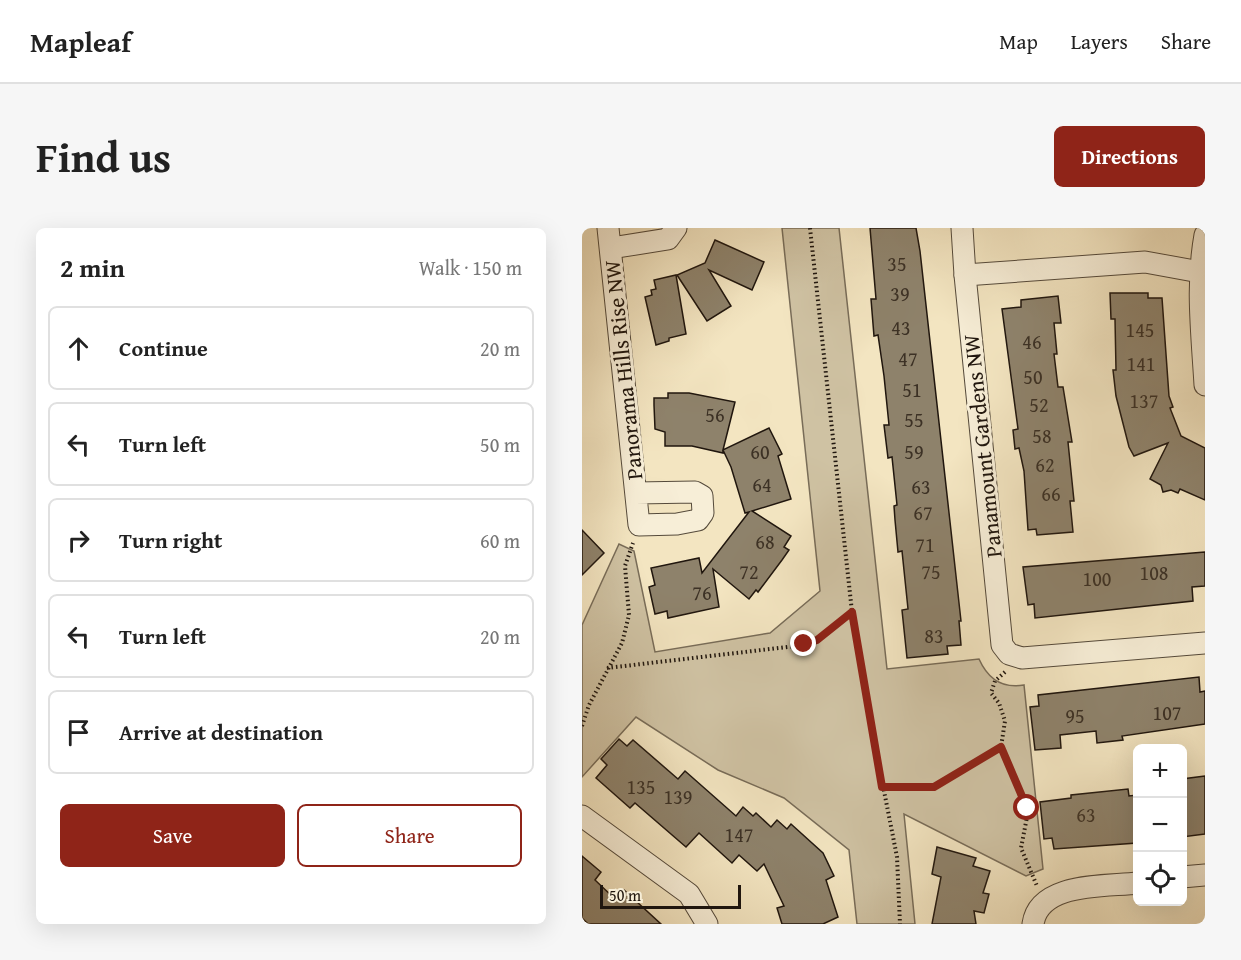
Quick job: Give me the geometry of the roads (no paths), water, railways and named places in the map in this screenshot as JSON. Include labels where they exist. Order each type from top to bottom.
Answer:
[{"type":"street","name":"Panorama Hills Rise NW","points":[[636,493],[695,492],[702,496],[705,507],[698,520],[677,524],[639,525],[610,238],[668,239],[676,228]]},
{"type":"street","points":[[962,228],[965,275],[1145,262],[1202,272]]},
{"type":"street","points":[[1205,235],[1202,272],[1205,385]]},
{"type":"street","name":"Panamount Gardens NW","points":[[965,275],[1002,645],[1010,654],[1022,658],[1205,643]]},
{"type":"street","points":[[582,816],[689,894],[707,924]]},
{"type":"street","points":[[1187,876],[1205,874]]},
{"type":"street","points":[[1034,924],[1035,914],[1043,902],[1055,893],[1133,883]]}]
